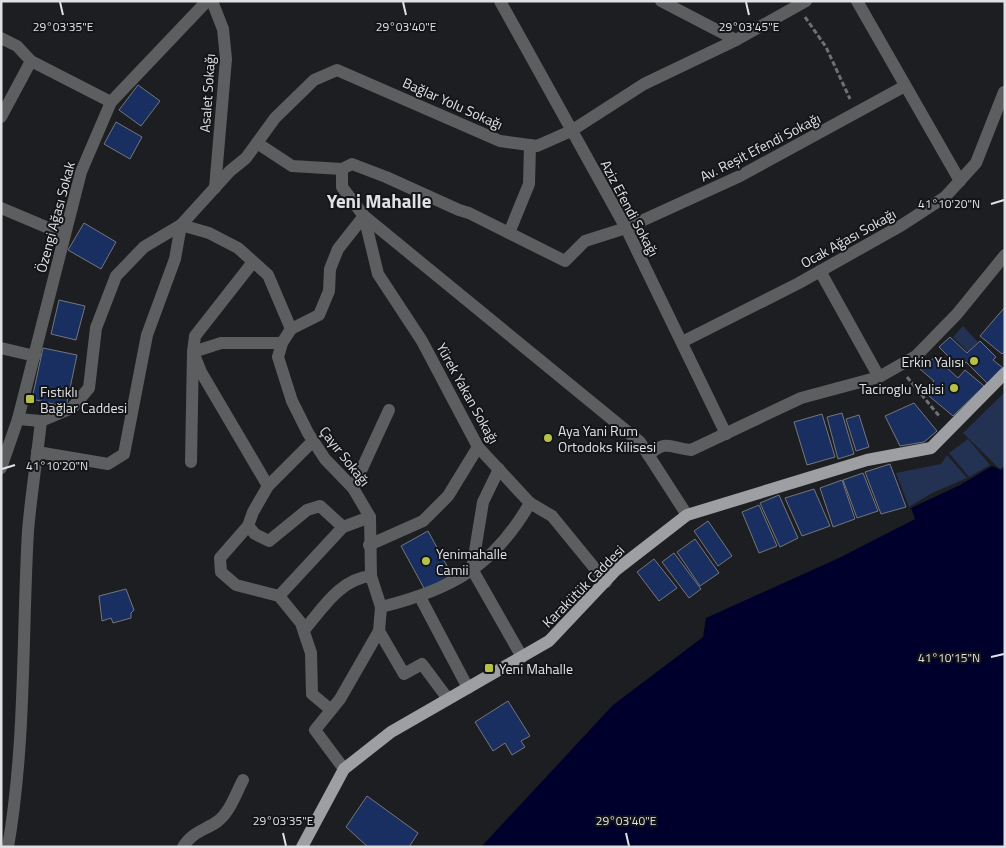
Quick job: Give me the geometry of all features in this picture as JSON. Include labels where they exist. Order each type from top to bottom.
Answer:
[{"type":"main road","name":"Karakütük Caddesi","points":[[302,847],[344,769],[392,732],[549,641],[616,570],[687,515],[867,460],[931,448],[1005,373]]},
{"type":"street","name":"Özengi Ağası Sokak","points":[[1,468],[18,419],[35,356],[80,172],[111,102],[207,1]]},
{"type":"street","name":"Asalet Sokağı","points":[[212,1],[223,29],[226,59],[215,188]]},
{"type":"street","name":"Aziz Efendi Sokağı","points":[[500,1],[626,228],[726,434]]},
{"type":"street","points":[[661,1],[736,40]]},
{"type":"street","points":[[857,1],[960,181]]},
{"type":"street","name":"Bağlar Yolu Sokağı","points":[[181,225],[246,158],[275,118],[314,80],[337,70],[500,141],[537,146],[571,131],[644,84],[736,40],[802,4]]},
{"type":"street","points":[[1,38],[17,46],[31,61],[111,102]]},
{"type":"street","points":[[1,118],[31,61]]},
{"type":"street","name":"Av. Reşit Efendi Sokağı","points":[[509,233],[565,261],[585,241],[626,228],[740,176],[904,86]]},
{"type":"street","name":"Ocak Ağası Sokağı","points":[[682,342],[820,271],[902,225],[945,197],[976,163],[1004,92]]},
{"type":"street","points":[[257,143],[292,166],[342,169],[352,164],[469,213],[509,233],[529,184],[530,145]]},
{"type":"street","points":[[342,169],[342,187],[364,216],[640,442],[687,515]]},
{"type":"street","points":[[1,208],[65,235]]},
{"type":"street","points":[[18,419],[41,421],[72,408],[89,388],[96,328],[116,276],[144,247],[181,225],[209,232],[238,248],[268,275],[290,329],[319,315],[329,291],[330,270],[338,250],[364,216]]},
{"type":"street","name":"Yürek Yakan Sokağı","points":[[364,216],[378,274],[422,341],[478,447],[530,503],[552,516],[606,582]]},
{"type":"street","points":[[37,452],[108,464],[124,454],[147,335],[175,259],[181,225]]},
{"type":"street","points":[[648,455],[660,446],[668,444],[691,450],[801,398],[878,377],[916,356],[957,314],[1005,255]]},
{"type":"street","points":[[191,462],[195,336],[253,262]]},
{"type":"street","points":[[820,271],[878,377]]},
{"type":"street","name":"Çayır Sokağı","points":[[290,329],[282,343],[278,357],[292,401],[324,459],[352,488],[370,517]]},
{"type":"street","points":[[193,352],[221,343],[282,343]]},
{"type":"street","points":[[1,348],[35,356]]},
{"type":"street","points":[[193,352],[201,372],[268,486]]},
{"type":"street","points":[[352,488],[389,410]]},
{"type":"street","points":[[8,847],[14,815],[22,711],[28,530],[41,421]]},
{"type":"street","points":[[313,441],[268,486],[253,512],[248,526],[220,558],[221,572],[236,585],[278,596],[304,630],[311,653],[312,694],[332,710]]},
{"type":"street","points":[[369,545],[423,521],[448,496],[478,447]]},
{"type":"street","points":[[499,469],[483,502],[472,569],[522,656]]},
{"type":"street","points":[[381,607],[420,598],[472,569],[497,550],[518,523],[530,503]]},
{"type":"street","points":[[248,526],[255,534],[269,541],[307,510],[320,506],[343,527]]},
{"type":"street","points":[[278,596],[343,527],[370,517],[371,576],[381,607],[379,631],[332,710],[315,730],[344,769]]},
{"type":"street","points":[[304,630],[341,587],[357,578],[371,576]]},
{"type":"street","points":[[420,598],[468,688]]},
{"type":"street","points":[[379,631],[404,674],[422,664],[426,666],[448,699]]},
{"type":"street","points":[[183,847],[190,836],[219,820],[243,780]]},
{"type":"path","points":[[802,4],[826,47],[849,96],[854,115]]},
{"type":"path","points":[[898,366],[950,429]]},
{"type":"shaded area","points":[[963,326],[978,342],[968,352],[953,337]]},
{"type":"shaded area","points":[[1005,392],[1005,465],[1000,469],[963,433]]},
{"type":"shaded area","points":[[968,439],[990,465],[969,477],[949,453]]},
{"type":"shaded area","points":[[947,455],[967,478],[932,493],[909,507],[896,473],[941,464]]},
{"type":"shaded area","points":[[992,466],[1001,470],[1005,467],[1005,847],[481,847],[613,705],[703,637],[706,618],[839,558],[915,519],[911,508],[960,485]]},
{"type":"building","points":[[138,85],[160,101],[141,126],[119,110]]},
{"type":"building","points":[[116,122],[142,137],[130,159],[104,144]]},
{"type":"building","points":[[84,223],[116,242],[101,269],[68,250]]},
{"type":"building","points":[[59,300],[85,306],[76,340],[51,334]]},
{"type":"building","points":[[1005,307],[1005,351],[1002,354],[980,336]]},
{"type":"building","name":"Erkin Yalısı","points":[[950,337],[967,353],[980,341],[996,357],[993,360],[1003,368],[988,384],[966,362],[960,368],[939,347]]},
{"type":"building","points":[[43,348],[77,355],[66,407],[32,399]]},
{"type":"building","name":"Taciroglu Yalisi","points":[[935,357],[958,378],[965,370],[984,386],[953,416],[923,391],[934,381],[920,369]]},
{"type":"building","points":[[914,403],[937,431],[924,442],[900,446],[885,416]]},
{"type":"building","points":[[842,413],[854,454],[838,459],[827,417]]},
{"type":"building","points":[[822,414],[835,457],[807,465],[794,422]]},
{"type":"building","points":[[859,415],[869,447],[856,451],[846,419]]},
{"type":"building","points":[[890,464],[906,507],[881,514],[865,472]]},
{"type":"building","points":[[863,473],[878,511],[857,518],[843,480]]},
{"type":"building","points":[[842,480],[855,519],[833,527],[820,488]]},
{"type":"building","points":[[814,489],[830,526],[802,536],[785,498]]},
{"type":"building","points":[[779,495],[798,538],[780,547],[760,503]]},
{"type":"building","points":[[759,505],[777,546],[759,553],[742,512]]},
{"type":"building","points":[[708,521],[732,556],[718,566],[694,531]]},
{"type":"building","name":"Yenimahalle Camii","points":[[428,531],[452,575],[425,590],[401,546]]},
{"type":"building","points":[[695,539],[719,573],[700,586],[677,552]]},
{"type":"building","points":[[674,553],[701,589],[689,598],[662,562]]},
{"type":"building","points":[[654,559],[677,588],[659,601],[637,572]]},
{"type":"building","points":[[126,589],[134,610],[131,613],[131,618],[113,623],[111,618],[102,621],[99,596]]},
{"type":"building","points":[[508,701],[530,736],[521,741],[525,747],[512,755],[505,743],[493,751],[475,722]]},
{"type":"building","points":[[367,796],[418,833],[409,847],[368,847],[346,827]]},
{"type":"place","name":"Erkin Yalısı","points":[[974,361]]},
{"type":"place","name":"Taciroglu Yalisi","points":[[954,388]]},
{"type":"place","name":"Fıstıklı Bağlar Caddesi","points":[[30,399]]},
{"type":"place","name":"Aya Yani Rum Ortodoks Kilisesi","points":[[548,438]]},
{"type":"place","name":"Yenimahalle Camii","points":[[426,561]]},
{"type":"place","name":"Yeni Mahalle","points":[[489,668]]},
{"type":"district","name":"Yeni Mahalle","points":[[379,200]]}]
